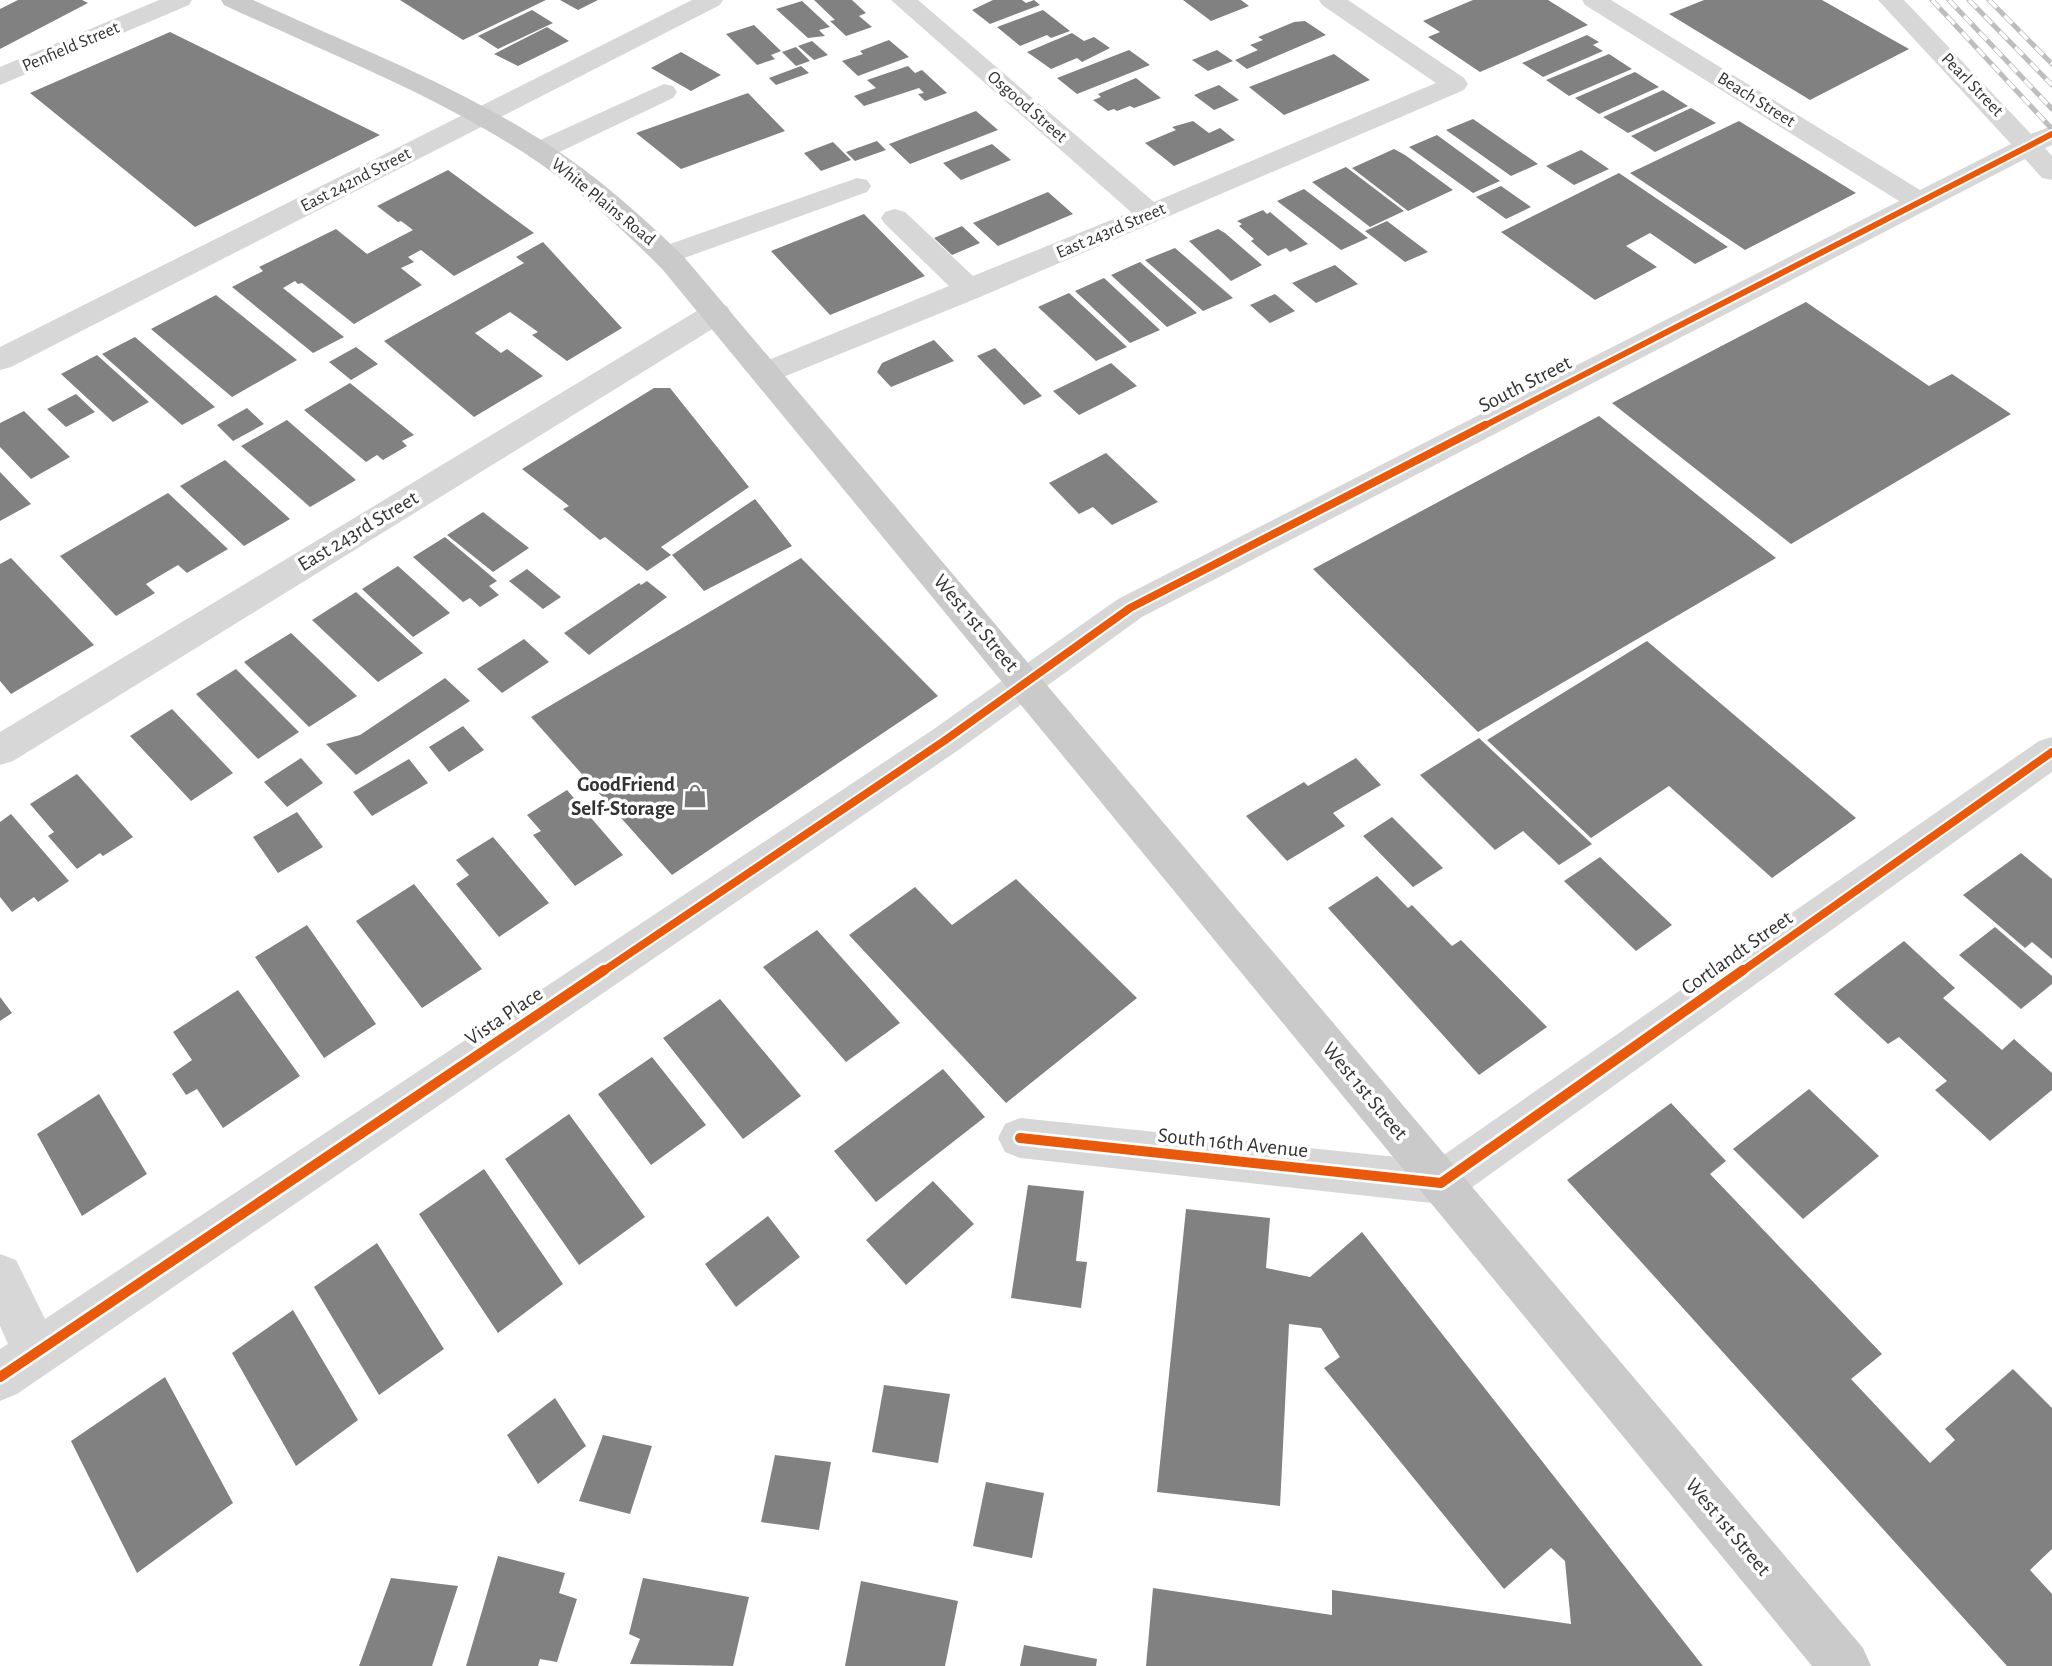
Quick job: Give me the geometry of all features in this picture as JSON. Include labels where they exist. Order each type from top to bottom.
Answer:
[{"type":"main road","name":"White Plains Road","points":[[233,0],[481,117],[539,151],[612,206],[666,255],[886,516]]},
{"type":"main road","name":"West 1st Street","points":[[886,516],[1845,1666]]},
{"type":"street","name":"Penfield Street","points":[[0,77],[180,0]]},
{"type":"street","points":[[655,0],[677,17]]},
{"type":"street","name":"East 242nd Street","points":[[0,360],[711,0]]},
{"type":"street","name":"Osgood Street","points":[[903,0],[1152,214]]},
{"type":"street","name":"East 243rd Street","points":[[765,373],[1152,214],[1455,84],[1331,0]]},
{"type":"street","name":"Beach Street","points":[[1594,0],[1918,201]]},
{"type":"street","name":"Pearl Street","points":[[1890,0],[2040,139],[2052,172]]},
{"type":"street","points":[[539,151],[664,92]]},
{"type":"street","name":"South Street","points":[[1025,681],[1130,607],[2040,139]]},
{"type":"street","points":[[666,255],[858,186]]},
{"type":"street","points":[[895,218],[970,290]]},
{"type":"street","name":"East 243rd Street","points":[[0,750],[716,313]]},
{"type":"street","name":"Vista Place","points":[[0,1377],[944,741],[1025,681]]},
{"type":"street","name":"Cortlandt Street","points":[[1441,1183],[2052,752]]},
{"type":"street","name":"South 16th Avenue","points":[[1020,1138],[1441,1183]]},
{"type":"street","points":[[0,1276],[37,1352]]},
{"type":"building","points":[[18,0],[82,0],[88,3],[0,49],[0,9]]},
{"type":"building","points":[[400,0],[546,0],[463,40]]},
{"type":"building","points":[[560,0],[598,0],[578,10]]},
{"type":"building","points":[[814,0],[852,0],[866,13],[859,16],[872,27],[846,36],[830,21],[835,20]]},
{"type":"building","points":[[993,0],[1022,0],[1026,3],[1034,0],[1040,5],[990,24],[972,10]]},
{"type":"building","points":[[1183,0],[1241,0],[1249,6],[1211,21]]},
{"type":"building","points":[[1473,0],[1548,0],[1588,25],[1480,72],[1428,37],[1440,32],[1423,21]]},
{"type":"building","points":[[1704,0],[1822,0],[1909,49],[1810,100],[1669,14]]},
{"type":"building","points":[[802,1],[830,27],[819,30],[825,36],[808,38],[776,9]]},
{"type":"building","points":[[532,10],[553,23],[498,49],[478,36]]},
{"type":"building","points":[[1043,10],[1070,31],[1051,38],[1047,35],[1020,46],[997,27]]},
{"type":"building","points":[[1305,21],[1326,35],[1247,69],[1235,60],[1258,50],[1250,45],[1263,40],[1258,37],[1294,22]]},
{"type":"building","points":[[754,25],[781,51],[771,55],[775,59],[757,65],[726,34]]},
{"type":"building","points":[[547,27],[569,41],[518,66],[494,54]]},
{"type":"building","points":[[170,32],[380,135],[195,227],[30,93]]},
{"type":"building","points":[[1072,33],[1084,41],[1094,37],[1110,48],[1082,62],[1077,58],[1051,69],[1027,52]]},
{"type":"building","points":[[1587,35],[1599,42],[1593,45],[1603,51],[1543,77],[1522,63]]},
{"type":"building","points":[[889,40],[909,57],[858,76],[842,61],[863,54],[860,51]]},
{"type":"building","points":[[812,41],[828,55],[814,60],[798,46]]},
{"type":"building","points":[[796,47],[810,61],[796,66],[782,52]]},
{"type":"building","points":[[1129,50],[1150,65],[1077,94],[1057,78]]},
{"type":"building","points":[[1217,50],[1233,61],[1208,71],[1192,60]]},
{"type":"building","points":[[681,52],[721,75],[691,91],[651,68]]},
{"type":"building","points":[[1334,54],[1370,80],[1284,115],[1249,87]]},
{"type":"building","points":[[1609,54],[1632,69],[1569,96],[1546,80]]},
{"type":"building","points":[[801,66],[809,73],[776,85],[769,78]]},
{"type":"building","points":[[908,66],[915,73],[922,70],[947,93],[925,101],[918,94],[924,93],[919,88],[864,106],[854,96],[876,88],[867,80]]},
{"type":"building","points":[[1635,72],[1659,87],[1599,114],[1575,98]]},
{"type":"building","points":[[1136,78],[1161,98],[1117,111],[1108,111],[1093,100],[1101,97],[1098,94]]},
{"type":"building","points":[[1219,85],[1239,100],[1214,110],[1194,95]]},
{"type":"building","points":[[1663,90],[1688,106],[1628,133],[1603,117]]},
{"type":"building","points":[[748,93],[785,131],[681,169],[636,133]]},
{"type":"building","points":[[1691,108],[1716,123],[1655,152],[1631,136]]},
{"type":"building","points":[[976,111],[998,130],[910,164],[889,144]]},
{"type":"building","points":[[1473,119],[1538,164],[1511,176],[1446,130]]},
{"type":"building","points":[[1193,121],[1209,133],[1220,128],[1235,140],[1174,166],[1145,143],[1176,130],[1172,127]]},
{"type":"building","points":[[1739,121],[1856,193],[1745,250],[1630,173]]},
{"type":"building","points":[[1437,135],[1500,181],[1473,193],[1409,147]]},
{"type":"building","points":[[877,141],[886,150],[855,161],[846,152]]},
{"type":"building","points":[[833,142],[851,160],[821,171],[804,153]]},
{"type":"building","points":[[992,144],[1011,160],[961,180],[943,163]]},
{"type":"building","points":[[1394,149],[1453,190],[1408,211],[1352,168]]},
{"type":"building","points":[[1581,150],[1609,169],[1574,185],[1546,166]]},
{"type":"building","points":[[1346,167],[1404,211],[1370,227],[1312,182]]},
{"type":"building","points":[[448,170],[534,233],[454,276],[421,250],[408,257],[414,262],[401,268],[422,285],[354,324],[302,283],[295,281],[283,288],[344,337],[313,353],[232,287],[263,271],[259,267],[336,229],[367,254],[413,230],[377,206]]},
{"type":"building","points":[[1619,173],[1728,247],[1695,264],[1650,233],[1626,246],[1657,267],[1595,300],[1501,232]]},
{"type":"building","points":[[1501,186],[1531,207],[1506,219],[1476,197]]},
{"type":"building","points":[[1304,189],[1368,238],[1341,250],[1277,201]]},
{"type":"building","points":[[1048,192],[1073,214],[998,246],[973,223]]},
{"type":"building","points":[[1263,210],[1267,214],[1270,212],[1308,244],[1290,252],[1286,248],[1268,256],[1251,241],[1254,239],[1237,221]]},
{"type":"building","points":[[864,214],[925,276],[830,315],[771,251]]},
{"type":"building","points":[[1387,221],[1428,252],[1405,262],[1365,231]]},
{"type":"building","points":[[962,226],[980,243],[952,255],[934,238]]},
{"type":"building","points":[[1218,229],[1262,265],[1231,281],[1189,241]]},
{"type":"building","points":[[543,242],[622,328],[567,361],[532,335],[538,332],[510,312],[475,333],[501,353],[507,349],[543,376],[474,417],[384,341],[524,263],[516,257]]},
{"type":"building","points":[[1175,248],[1233,298],[1203,311],[1145,260]]},
{"type":"building","points":[[1140,262],[1197,313],[1167,327],[1111,275]]},
{"type":"building","points":[[1335,265],[1358,284],[1316,303],[1292,283]]},
{"type":"building","points":[[1104,278],[1160,330],[1130,343],[1075,291]]},
{"type":"building","points":[[1069,293],[1127,347],[1096,361],[1038,307]]},
{"type":"building","points":[[1275,294],[1295,311],[1270,323],[1250,305]]},
{"type":"building","points":[[216,295],[297,360],[232,397],[151,329]]},
{"type":"building","points":[[1806,302],[1929,386],[1952,374],[2011,414],[1791,544],[1612,403]]},
{"type":"building","points":[[135,337],[215,407],[182,425],[102,354]]},
{"type":"building","points":[[934,340],[954,361],[891,387],[877,372],[882,363]]},
{"type":"building","points":[[356,347],[378,364],[351,380],[329,362]]},
{"type":"building","points":[[995,348],[1042,396],[1024,405],[977,356]]},
{"type":"building","points":[[97,355],[149,402],[113,422],[61,374]]},
{"type":"building","points":[[1111,363],[1137,386],[1079,415],[1053,391]]},
{"type":"building","points":[[350,383],[414,435],[402,441],[407,446],[383,460],[377,455],[366,462],[304,410]]},
{"type":"building","points":[[654,388],[670,388],[749,487],[661,547],[671,555],[647,571],[605,537],[600,540],[563,509],[569,506],[522,469]]},
{"type":"building","points":[[76,394],[95,412],[66,427],[47,409]]},
{"type":"building","points":[[247,408],[264,424],[233,441],[217,425]]},
{"type":"building","points":[[24,411],[70,457],[31,479],[0,447],[0,423]]},
{"type":"building","points":[[1599,416],[1776,558],[1478,732],[1313,569]]},
{"type":"building","points":[[287,420],[356,480],[310,507],[241,446]]},
{"type":"building","points":[[1106,453],[1158,502],[1112,525],[1093,507],[1079,514],[1049,483]]},
{"type":"building","points":[[225,460],[290,519],[244,546],[180,486]]},
{"type":"building","points":[[0,472],[31,504],[0,521]]},
{"type":"building","points":[[168,493],[228,549],[187,573],[178,565],[146,584],[155,593],[116,616],[60,556]]},
{"type":"building","points":[[755,499],[792,546],[704,591],[672,555]]},
{"type":"building","points":[[483,512],[529,548],[493,572],[447,535]]},
{"type":"building","points":[[445,537],[497,581],[489,586],[499,595],[480,607],[470,598],[463,602],[413,557]]},
{"type":"building","points":[[11,558],[94,645],[11,694],[0,681],[0,564]]},
{"type":"building","name":"GoodFriend Self-Storage","points":[[801,558],[938,696],[672,875],[531,717]]},
{"type":"building","points":[[398,566],[450,613],[413,637],[362,589]]},
{"type":"building","points":[[527,569],[561,597],[543,609],[509,581]]},
{"type":"building","points":[[647,581],[667,597],[589,655],[564,633],[639,583],[641,585]]},
{"type":"building","points":[[356,592],[423,653],[378,682],[312,620]]},
{"type":"building","points":[[291,633],[357,696],[309,727],[244,662]]},
{"type":"building","points":[[524,639],[549,662],[502,693],[477,669]]},
{"type":"building","points":[[1647,641],[1856,818],[1772,878],[1669,786],[1591,838],[1487,740]]},
{"type":"building","points":[[236,669],[299,732],[258,759],[196,694]]},
{"type":"building","points":[[445,678],[470,701],[356,775],[326,744],[360,735]]},
{"type":"building","points":[[172,709],[233,773],[191,801],[130,736]]},
{"type":"building","points":[[463,726],[484,750],[449,772],[429,747]]},
{"type":"building","points":[[1479,738],[1592,844],[1559,865],[1523,831],[1495,850],[1420,775]]},
{"type":"building","points":[[301,758],[323,783],[287,807],[264,782]]},
{"type":"building","points":[[1356,758],[1381,785],[1333,813],[1345,826],[1287,861],[1246,816],[1304,782],[1308,786]]},
{"type":"building","points":[[409,759],[428,783],[372,816],[353,792]]},
{"type":"building","points":[[77,774],[133,837],[103,856],[100,853],[77,869],[48,836],[54,832],[30,804]]},
{"type":"building","points":[[567,790],[623,855],[575,886],[533,835],[541,831],[527,815]]},
{"type":"building","points":[[297,812],[323,847],[278,873],[253,837]]},
{"type":"building","points":[[11,814],[69,881],[38,902],[34,897],[12,912],[0,897],[0,822]]},
{"type":"building","points":[[1392,817],[1443,868],[1413,887],[1363,836]]},
{"type":"building","points":[[493,837],[549,903],[499,937],[456,884],[469,875],[456,860]]},
{"type":"building","points":[[2021,853],[2052,879],[2052,959],[2032,942],[2025,948],[1963,895]]},
{"type":"building","points":[[1600,857],[1672,925],[1636,951],[1564,881]]},
{"type":"building","points":[[1377,876],[1408,908],[1412,905],[1452,946],[1461,940],[1547,1027],[1479,1075],[1328,908]]},
{"type":"building","points":[[1016,879],[1137,998],[1006,1103],[849,935],[915,887],[952,925]]},
{"type":"building","points":[[414,884],[482,969],[422,1008],[356,921]]},
{"type":"building","points":[[307,925],[376,1024],[324,1058],[255,957]]},
{"type":"building","points":[[1995,927],[2052,976],[2052,984],[2021,1009],[1959,955]]},
{"type":"building","points":[[817,930],[900,1023],[846,1062],[763,967]]},
{"type":"building","points":[[1904,941],[1955,988],[1943,998],[2002,1050],[2014,1039],[2052,1073],[2052,1090],[1990,1141],[1935,1090],[1947,1081],[1899,1037],[1888,1044],[1834,994]]},
{"type":"building","points":[[238,990],[300,1076],[223,1128],[197,1089],[186,1095],[172,1074],[192,1060],[173,1032]]},
{"type":"building","points":[[0,997],[12,1013],[0,1021]]},
{"type":"building","points":[[720,999],[801,1096],[743,1139],[663,1038]]},
{"type":"building","points":[[652,1057],[706,1125],[651,1165],[598,1094]]},
{"type":"building","points":[[943,1069],[985,1117],[876,1202],[834,1151]]},
{"type":"building","points":[[1809,1089],[1879,1156],[1803,1219],[1733,1149]]},
{"type":"building","points":[[99,1094],[147,1174],[82,1216],[37,1134]]},
{"type":"building","points":[[1671,1103],[1726,1161],[1710,1174],[1882,1354],[1851,1379],[1930,1463],[1955,1440],[1945,1429],[2013,1369],[2052,1408],[2052,1549],[2030,1570],[2052,1594],[2052,1666],[2007,1666],[1567,1180]]},
{"type":"building","points":[[569,1114],[645,1217],[579,1265],[505,1159]]},
{"type":"building","points":[[484,1169],[563,1284],[498,1333],[419,1214]]},
{"type":"building","points":[[933,1181],[974,1224],[906,1285],[866,1240]]},
{"type":"building","points":[[1028,1185],[1084,1191],[1076,1261],[1087,1262],[1081,1308],[1011,1298]]},
{"type":"building","points":[[1186,1209],[1270,1218],[1266,1268],[1310,1277],[1362,1232],[1703,1666],[1146,1666],[1153,1588],[1332,1615],[1332,1590],[1571,1624],[1565,1561],[1551,1548],[1504,1589],[1324,1368],[1340,1357],[1321,1328],[1289,1324],[1280,1506],[1157,1492]]},
{"type":"building","points":[[768,1216],[800,1257],[736,1307],[705,1264]]},
{"type":"building","points":[[377,1243],[444,1349],[379,1395],[314,1287]]},
{"type":"building","points":[[293,1310],[358,1420],[296,1466],[232,1353]]},
{"type":"building","points":[[165,1377],[233,1503],[137,1573],[71,1441]]},
{"type":"building","points":[[884,1385],[950,1394],[938,1463],[872,1452]]},
{"type":"building","points":[[555,1398],[586,1446],[538,1484],[507,1435]]},
{"type":"building","points":[[603,1435],[652,1446],[630,1514],[579,1501]]},
{"type":"building","points":[[775,1455],[831,1462],[819,1530],[761,1522]]},
{"type":"building","points":[[986,1482],[1044,1493],[1032,1558],[973,1546]]},
{"type":"building","points":[[498,1556],[565,1573],[559,1593],[577,1599],[557,1662],[540,1659],[538,1666],[466,1666]]},
{"type":"building","points":[[391,1578],[458,1586],[432,1666],[359,1666]]},
{"type":"building","points":[[643,1578],[749,1597],[733,1666],[630,1664],[640,1639],[629,1634]]},
{"type":"building","points":[[861,1581],[958,1601],[945,1666],[845,1666]]},
{"type":"building","points":[[1024,1645],[1097,1659],[1096,1666],[1020,1666]]},
{"type":"railway","points":[[1932,0],[2052,129]]},
{"type":"railway","points":[[1949,0],[2052,109]]},
{"type":"railway","points":[[1969,0],[2052,85]]},
{"type":"railway","points":[[1989,0],[2052,64]]},
{"type":"cycle path","points":[[0,1377],[944,741],[1130,608],[2052,134]]},
{"type":"cycle path","points":[[1020,1138],[1441,1183],[2052,752]]},
{"type":"place","name":"GoodFriend Self-Storage","points":[[695,796]]}]
